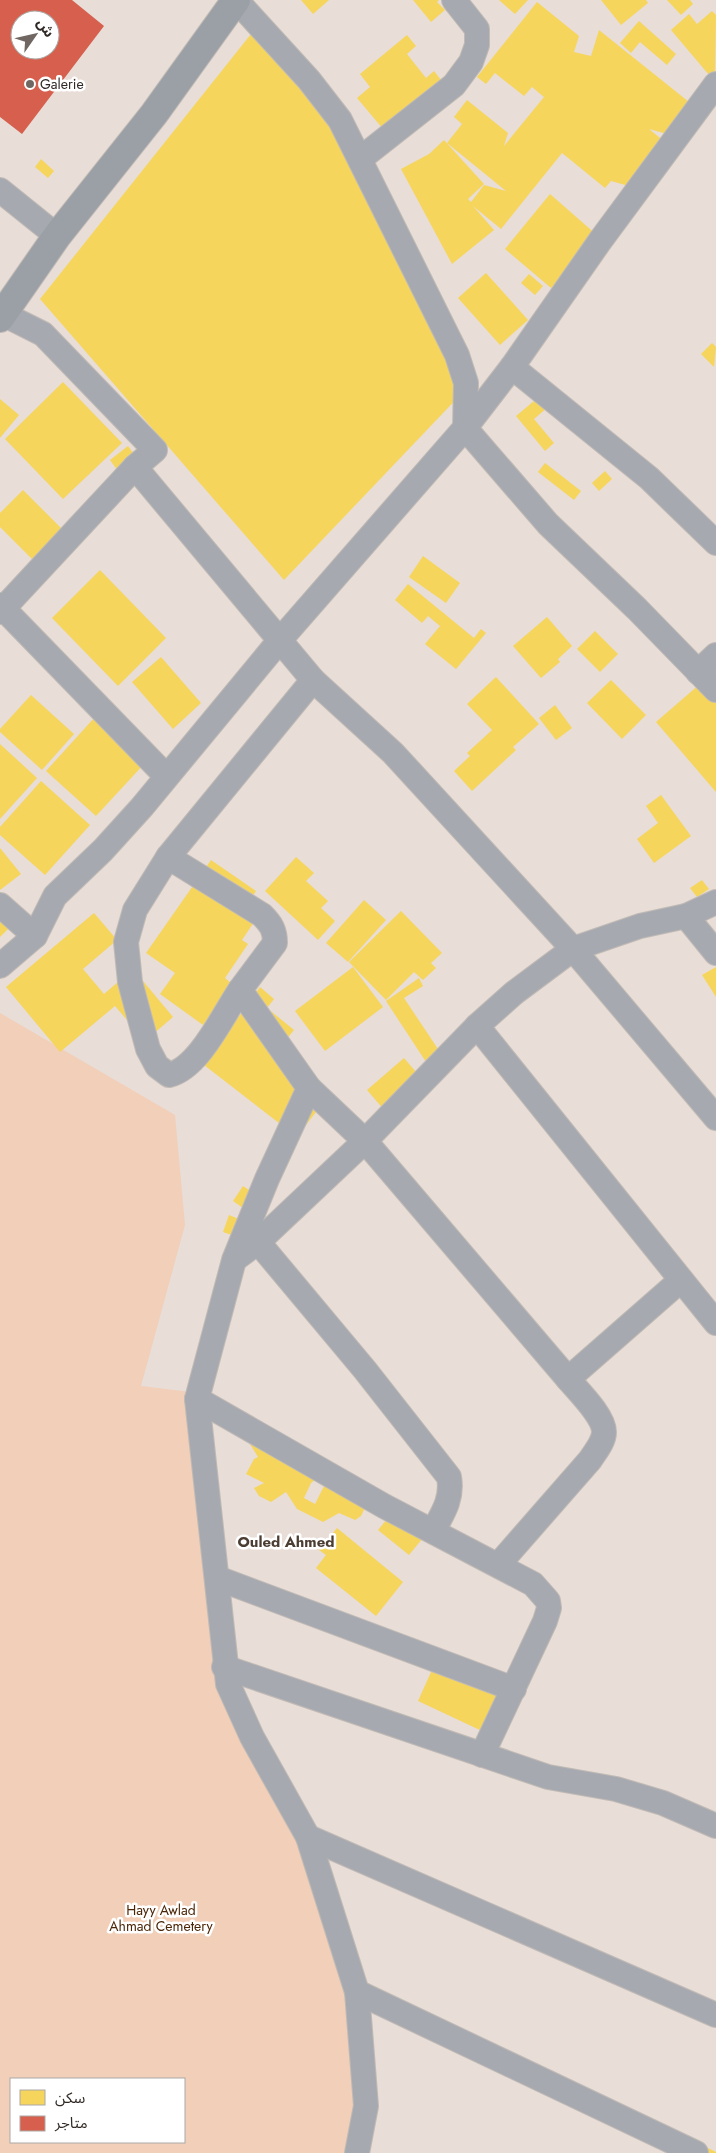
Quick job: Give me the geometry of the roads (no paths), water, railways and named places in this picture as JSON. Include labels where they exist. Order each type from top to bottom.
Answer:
[{"type":"main road","points":[[2,316],[58,236],[154,114],[236,0]]},
{"type":"street","points":[[236,0],[323,96],[340,120],[412,268],[446,329],[457,354],[466,383],[465,428],[548,524],[637,609],[716,690]]},
{"type":"street","points":[[360,159],[454,85],[471,62],[477,45],[477,29],[454,0]]},
{"type":"street","points":[[0,966],[35,936],[55,896],[142,808],[166,776],[280,640],[465,428],[512,367],[600,241],[716,84]]},
{"type":"street","points":[[0,190],[58,236]]},
{"type":"street","points":[[2,316],[43,334],[155,450],[135,467],[1,608],[166,776]]},
{"type":"street","points":[[512,367],[649,478],[716,543]]},
{"type":"street","points":[[135,467],[313,680],[393,753],[573,949],[716,1118]]},
{"type":"street","points":[[698,672],[716,655]]},
{"type":"street","points":[[168,857],[262,915],[272,924],[276,943],[240,990],[191,1064],[179,1072],[169,1075],[157,1066],[148,1049],[130,982],[126,942],[134,910],[168,857],[313,680]]},
{"type":"street","points":[[234,1260],[258,1242],[365,1141],[477,1026],[514,993],[573,949],[640,926],[686,916],[716,902]]},
{"type":"street","points":[[0,905],[35,936]]},
{"type":"street","points":[[686,916],[716,953]]},
{"type":"street","points":[[240,990],[309,1088],[365,1141],[596,1413],[604,1432],[602,1441],[590,1460],[499,1564]]},
{"type":"street","points":[[477,1026],[716,1322]]},
{"type":"street","points":[[309,1088],[267,1179],[234,1260],[198,1399],[217,1578],[224,1667],[236,1707],[308,1837],[357,1992],[366,2106],[357,2153]]},
{"type":"street","points":[[258,1242],[365,1370],[449,1477],[451,1488],[449,1500],[433,1531]]},
{"type":"street","points":[[568,1380],[682,1280]]},
{"type":"street","points":[[198,1399],[384,1506],[499,1564],[533,1584],[548,1601],[549,1608],[514,1689],[482,1755]]},
{"type":"street","points":[[217,1578],[514,1689]]},
{"type":"street","points":[[224,1667],[548,1777],[616,1788],[644,1797],[716,1826]]},
{"type":"street","points":[[308,1837],[716,2015]]},
{"type":"street","points":[[357,1992],[696,2153]]},
{"type":"place","name":"Galerie","points":[[30,84]]},
{"type":"district","name":"Ouled Ahmed","points":[[286,1542]]},
{"type":"park label","name":"Hayy Awlad Ahmad Cemetery","points":[[161,1918]]}]
